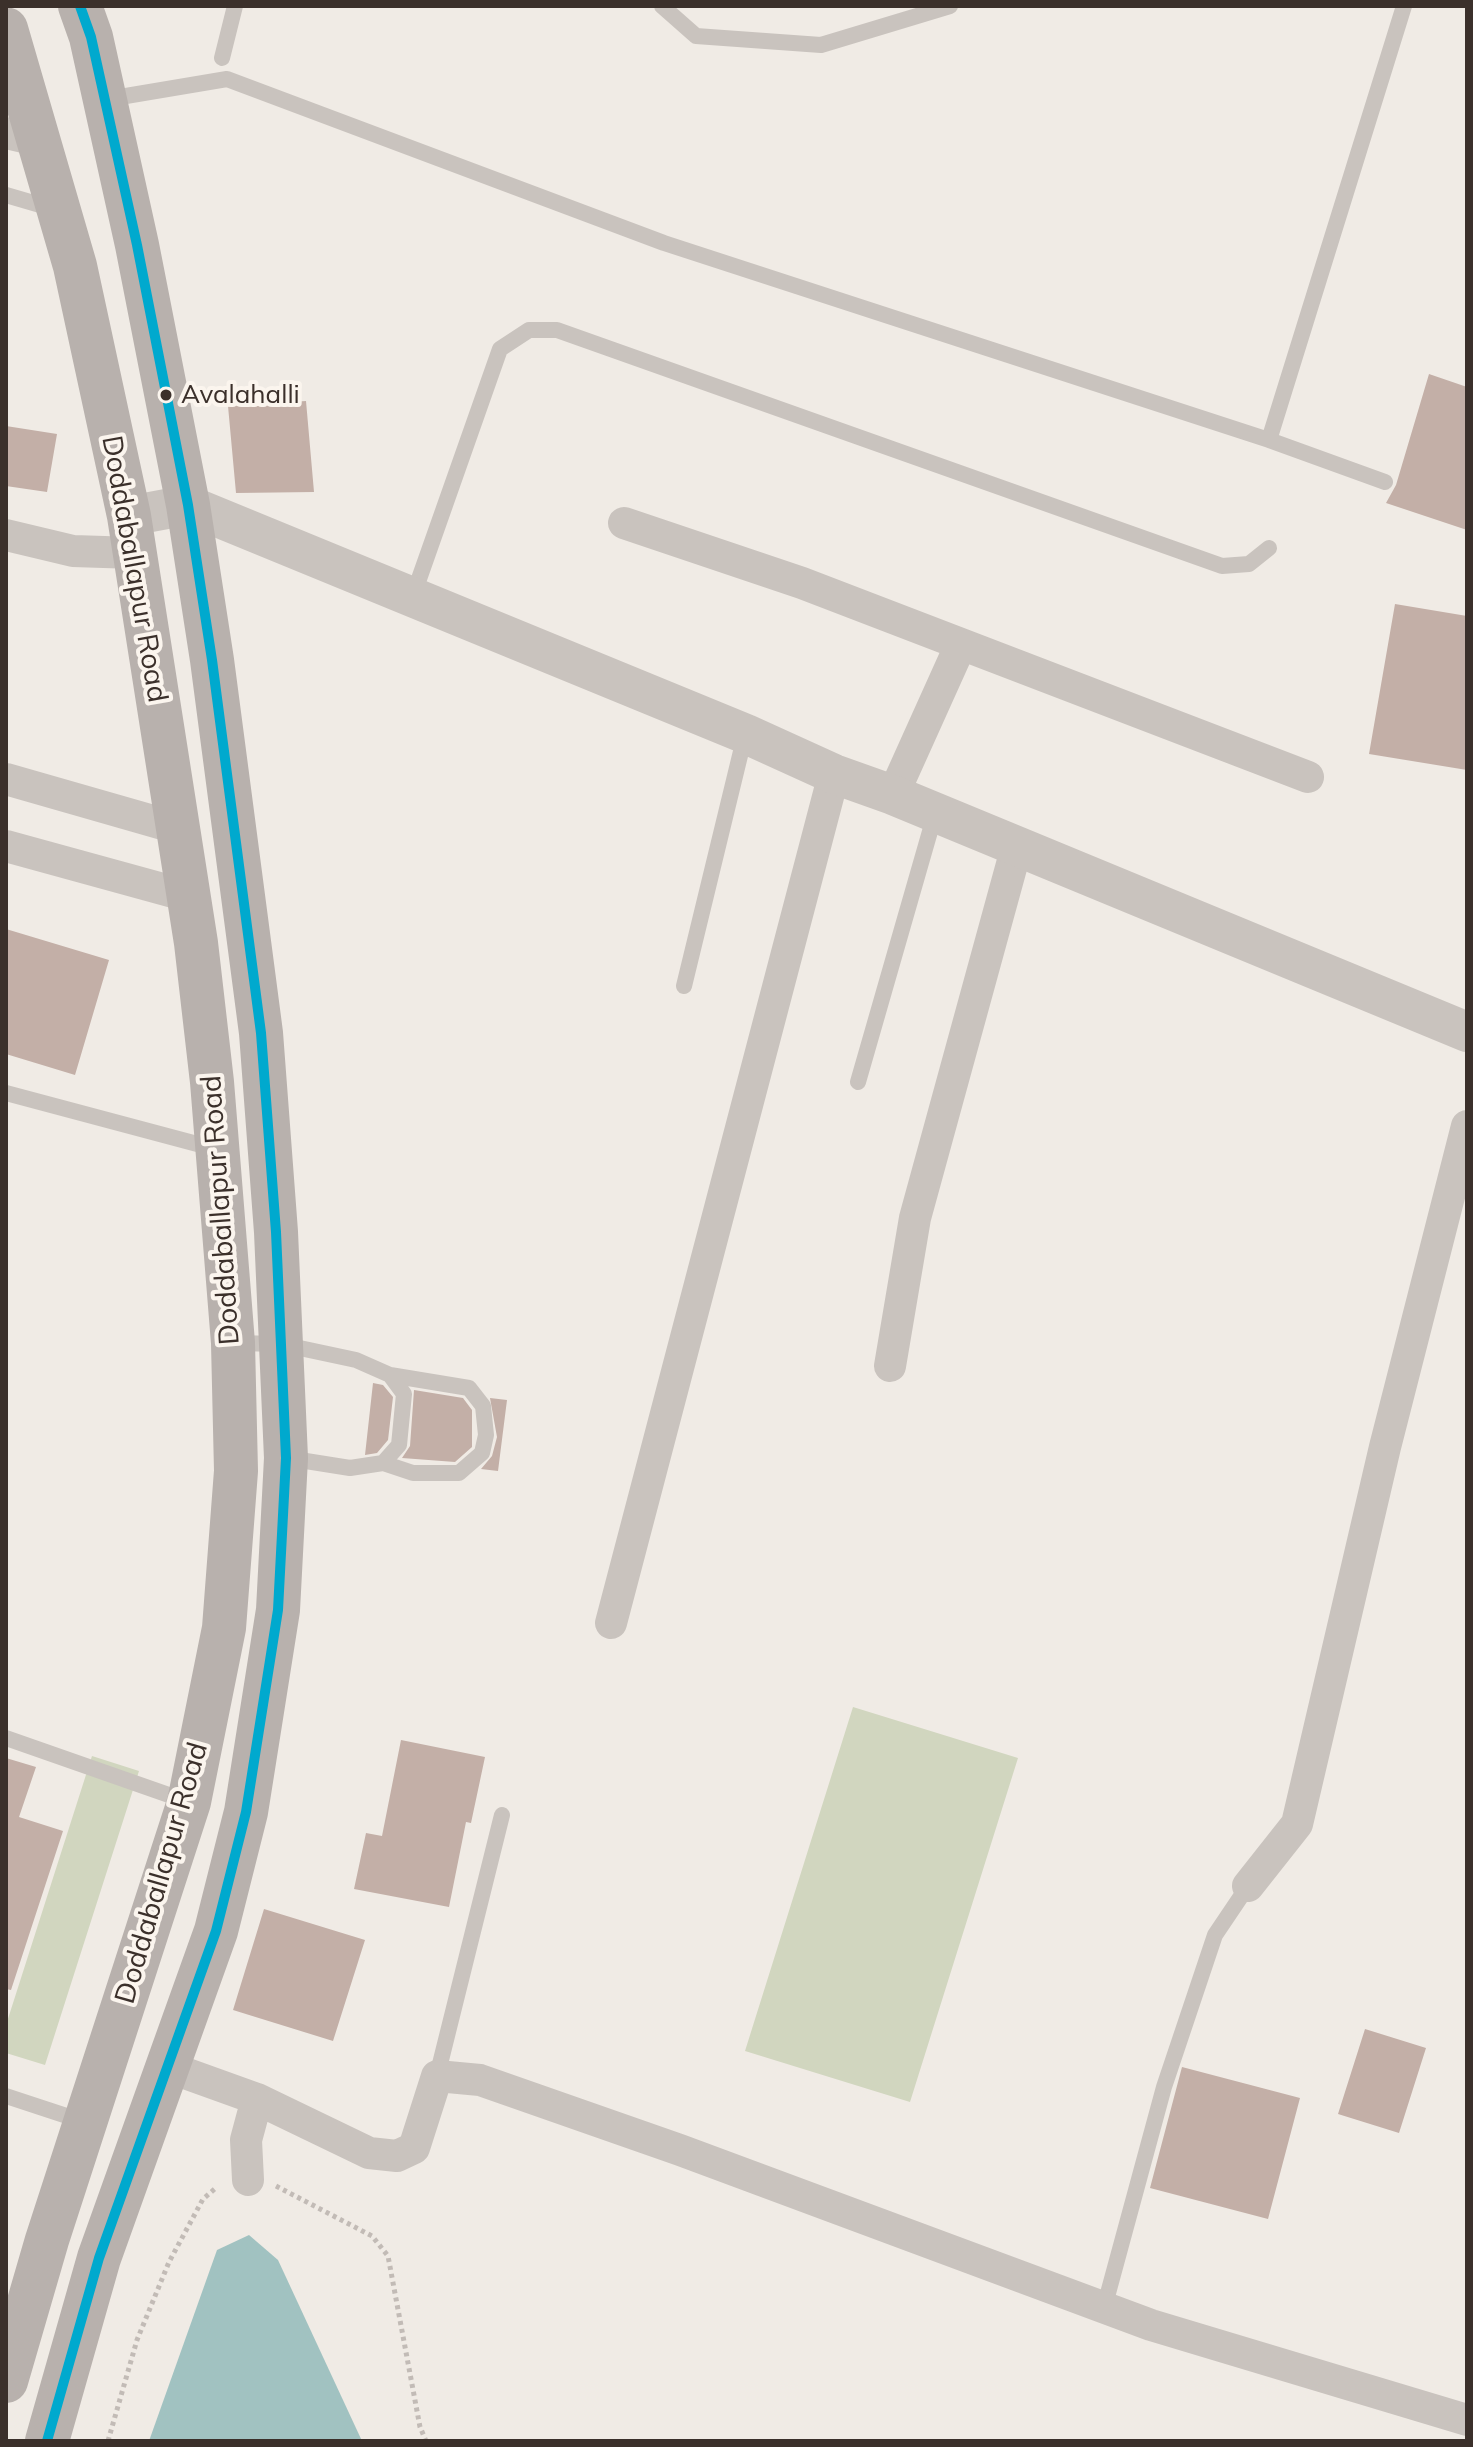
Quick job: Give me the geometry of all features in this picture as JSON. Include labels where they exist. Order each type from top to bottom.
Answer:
[{"type":"main road","name":"Doddaballapur Road","points":[[47,2441],[99,2258],[216,1931],[246,1812],[278,1610],[286,1458],[276,1232],[261,1033],[235,822],[188,505],[105,100],[80,6]]},
{"type":"main road","name":"Doddaballapur Road","points":[[6,29],[21,123],[59,210],[75,266],[132,534],[188,896],[212,1082],[233,1343],[236,1471],[224,1628],[189,1802],[6,2381]]},
{"type":"street","points":[[6,535],[73,551],[132,534],[188,505],[746,734],[834,774],[935,812],[1467,1032]]},
{"type":"street","points":[[624,523],[802,583],[1308,777]]},
{"type":"street","points":[[893,795],[961,644]]},
{"type":"street","points":[[611,1623],[834,774]]},
{"type":"street","points":[[6,779],[177,828]]},
{"type":"street","points":[[6,846],[188,896]]},
{"type":"street","points":[[890,1366],[915,1218],[1017,846]]},
{"type":"street","points":[[1248,1886],[1297,1824],[1385,1447],[1467,1126]]},
{"type":"street","points":[[168,2067],[257,2099],[369,2153],[397,2156],[414,2148],[437,2076],[480,2080],[1151,2325],[1467,2420]]},
{"type":"street","points":[[248,2180],[246,2140],[257,2099]]},
{"type":"lane","points":[[222,58],[235,6]]},
{"type":"lane","points":[[662,6],[696,36],[821,45],[950,6]]},
{"type":"lane","points":[[1269,440],[1404,6]]},
{"type":"lane","points":[[105,100],[227,79],[664,243],[1269,440],[1385,482]]},
{"type":"lane","points":[[6,195],[59,210]]},
{"type":"lane","points":[[413,596],[500,349],[529,330],[557,330],[1222,566],[1249,564],[1269,548]]},
{"type":"lane","points":[[684,986],[746,734]]},
{"type":"lane","points":[[858,1082],[935,812]]},
{"type":"lane","points":[[6,1093],[217,1149]]},
{"type":"lane","points":[[233,1343],[281,1344],[356,1360],[390,1375],[469,1388],[483,1406],[486,1435],[482,1453],[459,1473],[413,1473],[383,1463],[350,1468],[286,1458]]},
{"type":"lane","points":[[383,1463],[399,1445],[404,1394],[390,1375]]},
{"type":"lane","points":[[6,1738],[189,1802]]},
{"type":"lane","points":[[437,2076],[502,1815]]},
{"type":"lane","points":[[1104,2308],[1164,2087],[1215,1935],[1248,1886]]},
{"type":"lane","points":[[6,2096],[87,2123]]},
{"type":"path","points":[[108,2441],[137,2340],[189,2224],[203,2199],[222,2182],[248,2180],[270,2183],[372,2236],[388,2256],[420,2427],[426,2441]]},
{"type":"green space","points":[[853,1707],[1018,1758],[910,2102],[745,2051]]},
{"type":"green space","points":[[92,1756],[139,1771],[45,2065],[6,2053],[6,2025]]},
{"type":"water","points":[[249,2235],[278,2260],[362,2441],[149,2441],[217,2250]]},
{"type":"building","points":[[1429,374],[1467,387],[1467,530],[1386,503],[1396,485]]},
{"type":"building","points":[[306,401],[314,492],[236,493],[228,406]]},
{"type":"building","points":[[6,426],[57,434],[47,492],[6,486]]},
{"type":"building","points":[[1395,604],[1467,616],[1467,770],[1369,754]]},
{"type":"building","points":[[6,929],[109,960],[75,1075],[6,1054]]},
{"type":"building","points":[[373,1383],[383,1385],[393,1397],[388,1440],[377,1453],[365,1455]]},
{"type":"building","points":[[414,1390],[463,1398],[472,1410],[472,1447],[455,1462],[402,1458],[410,1446]]},
{"type":"building","points":[[490,1398],[507,1400],[498,1471],[481,1469],[492,1456],[497,1437]]},
{"type":"building","points":[[401,1740],[485,1757],[471,1823],[466,1822],[449,1907],[354,1889],[366,1833],[382,1836]]},
{"type":"building","points":[[6,1758],[36,1767],[19,1817],[63,1831],[11,1990],[6,1989]]},
{"type":"building","points":[[264,1909],[365,1940],[333,2041],[233,2010]]},
{"type":"building","points":[[1365,2029],[1426,2048],[1399,2133],[1338,2114]]},
{"type":"building","points":[[1182,2067],[1300,2098],[1268,2219],[1150,2188]]},
{"type":"transit line","points":[[47,2441],[99,2258],[216,1931],[246,1812],[278,1610],[286,1458],[276,1232],[261,1033],[212,660],[188,505],[137,245],[91,37],[80,6]]},
{"type":"place","name":"Avalahalli","points":[[166,395]]}]
